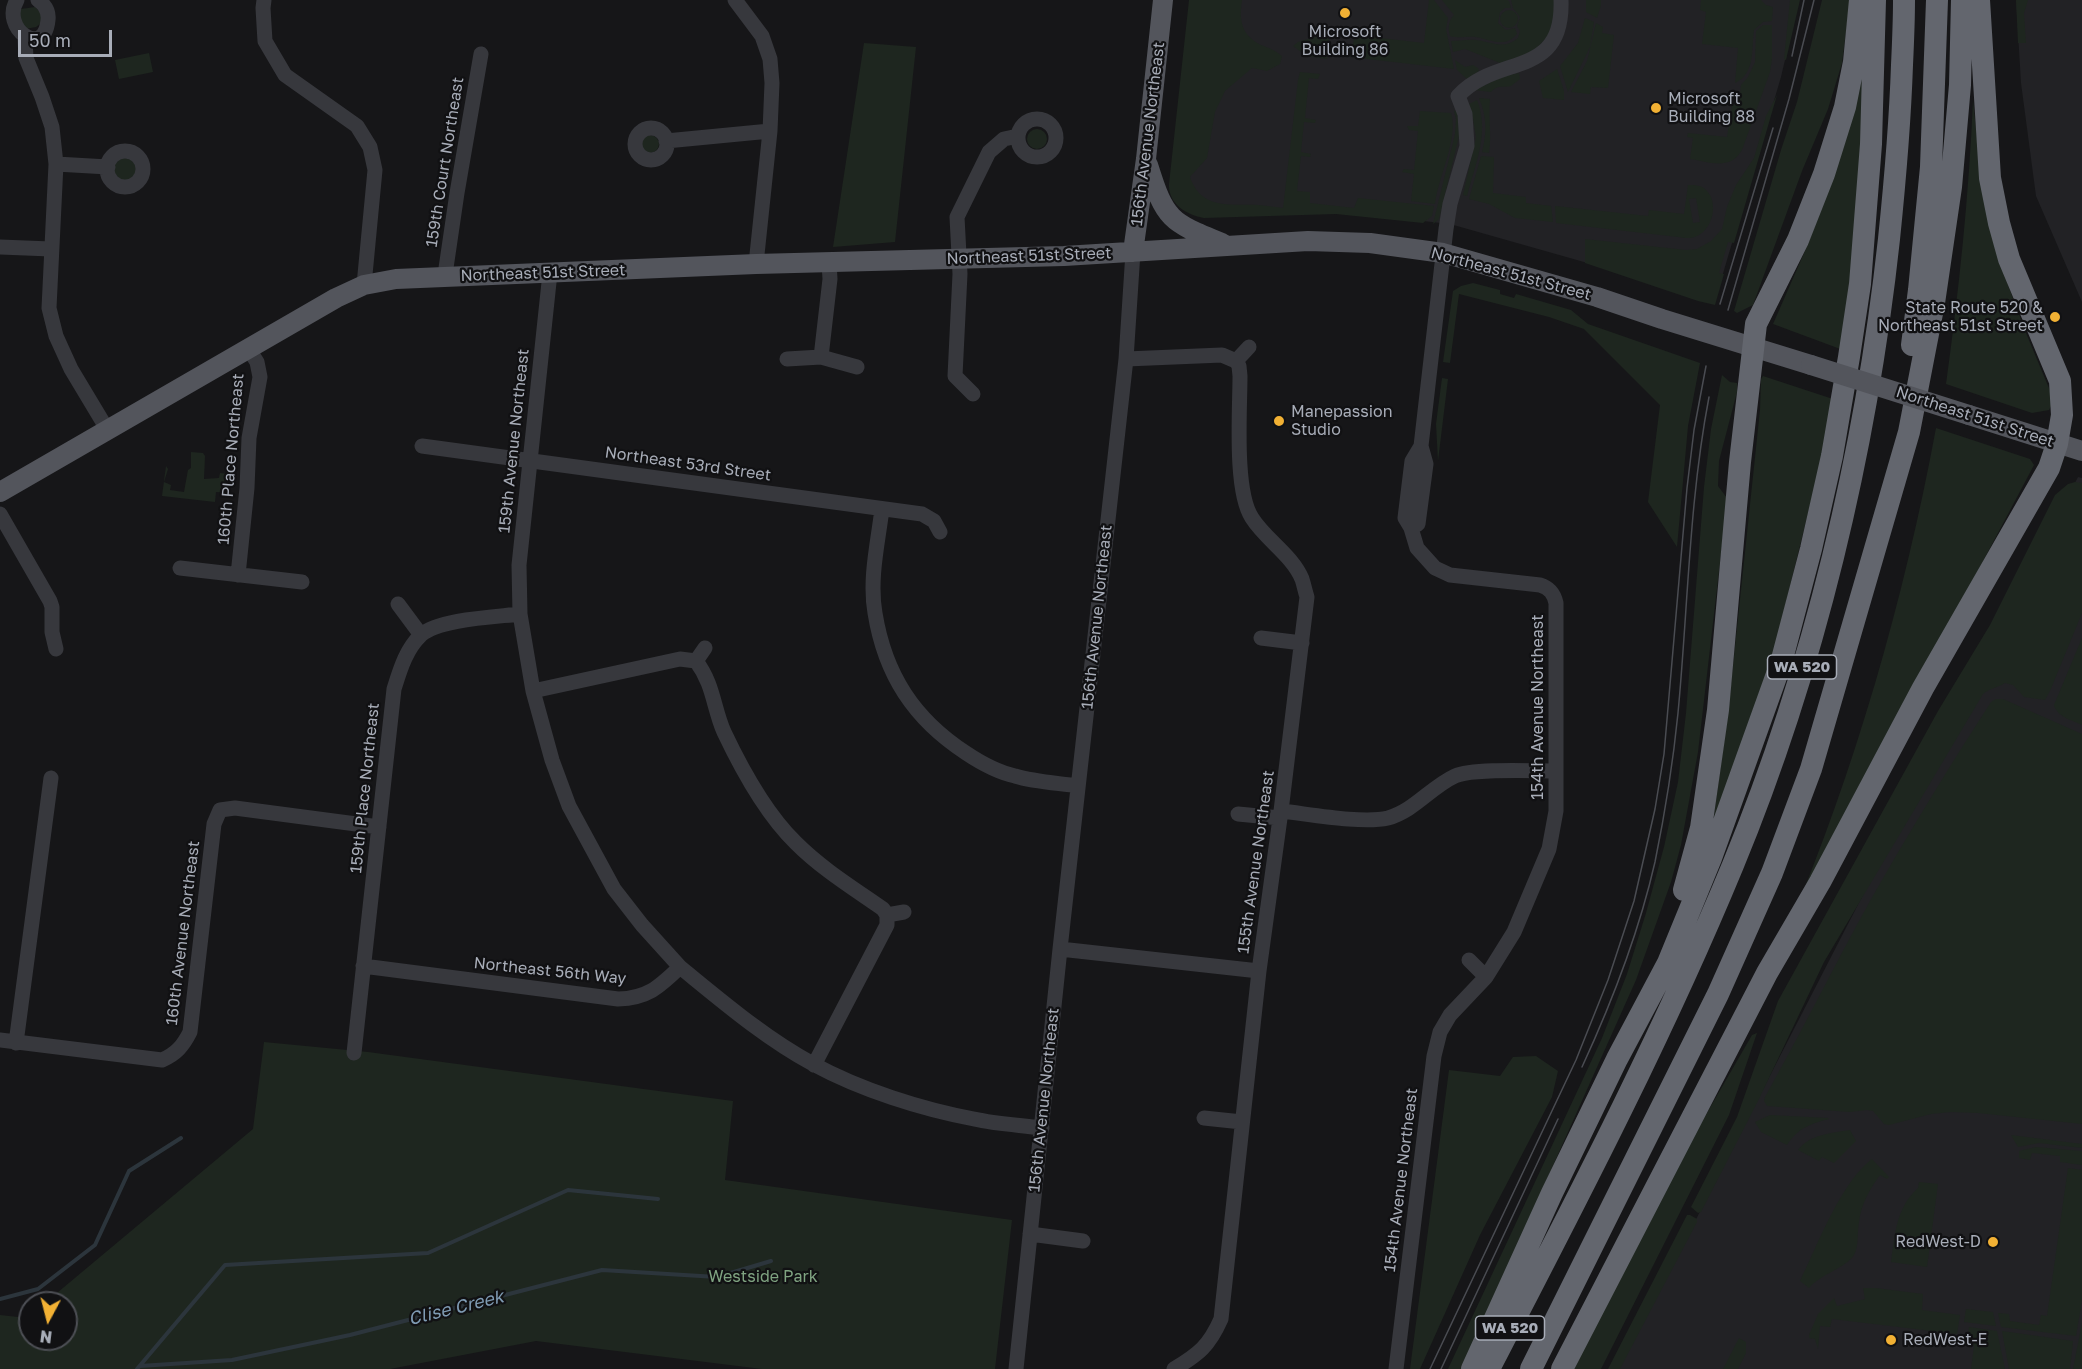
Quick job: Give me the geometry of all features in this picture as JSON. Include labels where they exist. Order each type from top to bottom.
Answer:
[{"type":"highway","points":[[1617,1059],[1680,902],[1701,828],[1718,710],[1740,462],[1756,324],[1808,218],[1845,107],[1854,62],[1860,0]]},
{"type":"highway","points":[[1472,1369],[1552,1193],[1617,1059],[1668,963],[1711,858],[1781,663],[1811,549],[1832,456],[1860,284],[1870,144],[1875,0]]},
{"type":"highway","name":"WA 520","points":[[1489,1369],[1580,1193],[1689,967],[1734,863],[1773,759],[1802,666],[1849,490],[1874,355],[1899,142],[1904,0]]},
{"type":"highway","name":"WA 520","points":[[1531,1369],[1718,994],[1772,873],[1811,769],[1862,588],[1908,370],[1919,290],[1931,167],[1937,0]]},
{"type":"highway","points":[[1862,588],[1909,432],[1934,303],[1952,175],[1960,85],[1962,0]]},
{"type":"highway","points":[[1562,1369],[1767,973],[1820,882],[1923,688],[2049,468],[2057,444],[2062,415],[2060,381],[2009,259],[1990,178],[1979,0]]},
{"type":"main road","name":"156th Avenue Northeast","points":[[1134,252],[1163,0]]},
{"type":"main road","points":[[1146,159],[1157,194],[1169,214],[1185,227],[1228,245]]},
{"type":"main road","name":"Northeast 51st Street","points":[[0,492],[336,298],[364,285],[396,279],[756,264],[1134,252],[1228,245],[1339,242],[1404,247],[1443,253],[1587,294],[2082,451]]},
{"type":"street","points":[[17,0],[8,10],[7,24],[15,35],[25,39],[41,35],[48,23],[47,9],[38,0]]},
{"type":"street","points":[[264,0],[265,41],[285,75],[357,126],[370,147],[375,170],[364,285]]},
{"type":"street","name":"154th Avenue Northeast","points":[[1396,1369],[1434,1056],[1440,1032],[1450,1015],[1486,977],[1514,932],[1549,849],[1556,811],[1556,603],[1554,595],[1547,587],[1540,585],[1450,575],[1435,568],[1417,548],[1411,528],[1418,524],[1426,464],[1421,446],[1450,204],[1467,146],[1465,114],[1458,96],[1464,89],[1484,76],[1530,62],[1547,50],[1560,24],[1561,0]]},
{"type":"street","points":[[736,1],[762,36],[770,59],[772,83],[770,131],[756,264]]},
{"type":"street","points":[[25,39],[26,58],[52,127],[56,164],[49,309],[56,336],[71,369],[107,429]]},
{"type":"street","name":"159th Court Northeast","points":[[448,277],[446,268],[455,203],[481,54]]},
{"type":"street","points":[[666,141],[770,131]]},
{"type":"street","points":[[974,394],[955,376],[960,258],[957,217],[985,158],[1004,139],[1018,136]]},
{"type":"street","points":[[56,164],[108,167]]},
{"type":"street","points":[[0,247],[51,249]]},
{"type":"street","name":"156th Avenue Northeast","points":[[1016,1369],[1126,359],[1134,252]]},
{"type":"street","points":[[822,357],[830,279],[829,262]]},
{"type":"street","name":"159th Avenue Northeast","points":[[550,273],[519,565],[520,614],[533,692],[552,760],[569,806],[614,889],[642,925],[680,967]]},
{"type":"street","points":[[1126,359],[1222,355],[1236,361],[1249,347]]},
{"type":"street","name":"160th Place Northeast","points":[[238,575],[247,488],[249,438],[260,376],[257,362],[248,348]]},
{"type":"street","points":[[787,359],[822,357],[857,367]]},
{"type":"street","name":"155th Avenue Northeast","points":[[1174,1369],[1198,1354],[1212,1339],[1221,1319],[1259,971],[1281,815],[1307,597],[1302,579],[1294,565],[1252,518],[1244,502],[1240,484],[1240,376],[1236,361]]},
{"type":"street","name":"Northeast 53rd Street","points":[[422,446],[922,514],[934,520],[940,532]]},
{"type":"street","points":[[882,509],[874,567],[874,611],[881,642],[895,680],[915,711],[950,743],[985,765],[1015,776],[1078,786]]},
{"type":"street","points":[[0,514],[50,601],[52,632],[56,649]]},
{"type":"street","points":[[180,568],[302,582]]},
{"type":"street","points":[[398,604],[421,635],[441,625],[520,614]]},
{"type":"street","name":"159th Place Northeast","points":[[354,1053],[394,689],[403,661],[421,635]]},
{"type":"street","points":[[1261,638],[1302,643]]},
{"type":"street","points":[[696,661],[705,648]]},
{"type":"street","points":[[533,692],[680,659],[696,661],[706,675],[723,730],[747,777],[772,814],[794,842],[826,870],[883,909],[887,915],[886,925],[814,1065]]},
{"type":"street","points":[[1238,814],[1367,820],[1388,818],[1404,811],[1454,776],[1469,772],[1556,771]]},
{"type":"street","points":[[0,1040],[16,1042],[51,778]]},
{"type":"street","name":"160th Avenue Northeast","points":[[16,1042],[149,1060],[162,1060],[173,1055],[184,1044],[190,1032],[216,805],[378,827]]},
{"type":"street","points":[[887,915],[904,912]]},
{"type":"street","points":[[1060,949],[1259,971]]},
{"type":"street","points":[[1469,960],[1486,977]]},
{"type":"street","name":"Northeast 56th Way","points":[[363,966],[618,999],[630,999],[650,993],[680,967]]},
{"type":"street","points":[[680,967],[772,1038],[814,1065],[924,1107],[975,1120],[1042,1128]]},
{"type":"street","points":[[1204,1118],[1242,1122]]},
{"type":"street","points":[[1030,1234],[1083,1241]]},
{"type":"shaded area","points":[[1190,0],[1799,0],[1781,77],[1714,304],[1591,264],[1450,224],[1334,211],[1181,208]]},
{"type":"shaded area","points":[[2016,0],[2082,0],[2082,302],[2036,196],[2021,83]]},
{"type":"shaded area","points":[[2078,477],[2082,478],[2082,1369],[1619,1369]]},
{"type":"green space","points":[[1189,0],[1242,0],[1241,20],[1245,32],[1254,41],[1282,56],[1280,64],[1267,71],[1252,68],[1225,91],[1215,112],[1207,158],[1190,177],[1201,195],[1218,203],[1283,208],[1300,72],[1320,74],[1318,79],[1309,78],[1305,118],[1316,120],[1315,123],[1304,122],[1301,152],[1311,154],[1310,157],[1301,156],[1297,191],[1310,192],[1310,203],[1354,208],[1358,198],[1434,206],[1432,216],[1423,223],[1336,214],[1204,218],[1185,211],[1175,203],[1169,184]]},
{"type":"green space","points":[[1429,0],[1434,0],[1448,18],[1446,29],[1454,69],[1350,57],[1355,35],[1424,43]]},
{"type":"green space","points":[[1442,0],[1507,0],[1511,8],[1505,8],[1500,12],[1498,23],[1506,30],[1515,28],[1517,34],[1512,39],[1502,42],[1475,37],[1450,36],[1449,25],[1454,15]]},
{"type":"green space","points":[[1511,0],[1554,0],[1556,14],[1548,36],[1533,52],[1515,60],[1500,63],[1465,49],[1453,52],[1451,41],[1473,40],[1508,44],[1518,38],[1520,31],[1517,26],[1520,17],[1513,8]]},
{"type":"green space","points":[[1586,0],[1601,0],[1597,18],[1586,12]]},
{"type":"green space","points":[[1701,0],[1761,0],[1773,7],[1772,21],[1763,22],[1754,30],[1749,67],[1742,79],[1735,83],[1738,48],[1702,44],[1706,12],[1700,10]]},
{"type":"green space","points":[[1790,0],[1800,0],[1786,60],[1784,59]]},
{"type":"green space","points":[[1822,0],[1850,0],[1842,63],[1828,109],[1802,171],[1753,305],[1737,313],[1734,311],[1797,102]]},
{"type":"green space","points":[[2016,0],[2028,0],[2024,13],[2026,43],[2018,43]]},
{"type":"green space","points":[[35,7],[42,14],[40,24],[25,29],[17,12],[21,9]]},
{"type":"green space","points":[[1509,10],[1517,15],[1518,19],[1513,27],[1509,28],[1501,23],[1500,19],[1505,11]]},
{"type":"green space","points":[[1585,18],[1594,22],[1590,47],[1568,92],[1560,66],[1578,43]]},
{"type":"green space","points":[[1596,23],[1603,27],[1602,33],[1614,35],[1608,88],[1591,87],[1590,94],[1571,92],[1587,61]]},
{"type":"green space","points":[[1763,25],[1772,25],[1770,72],[1742,150],[1737,157],[1725,163],[1690,159],[1693,138],[1687,137],[1688,133],[1727,137],[1732,105],[1739,104],[1741,85],[1748,77],[1755,62],[1756,31]]},
{"type":"green space","points":[[1318,36],[1329,37],[1330,56],[1327,56],[1327,59],[1307,56],[1293,46],[1298,42]]},
{"type":"green space","points":[[864,43],[916,47],[895,242],[833,247]]},
{"type":"green space","points":[[149,53],[153,72],[119,79],[115,60]]},
{"type":"green space","points":[[1455,60],[1465,67],[1473,65],[1479,71],[1467,79],[1457,70]]},
{"type":"green space","points":[[1557,69],[1564,91],[1564,100],[1543,98],[1539,81]]},
{"type":"green space","points":[[1519,73],[1520,79],[1511,86],[1498,87],[1491,92],[1475,90],[1503,76]]},
{"type":"green space","points":[[1864,78],[1855,249],[1843,350],[1773,324],[1819,215],[1859,79]]},
{"type":"green space","points":[[1777,95],[1734,243],[1728,242],[1719,273],[1724,274],[1715,305],[1585,263],[1585,239],[1686,250],[1697,249],[1711,241],[1722,229],[1727,207],[1736,185],[1754,158],[1766,116]]},
{"type":"green space","points":[[1479,98],[1490,99],[1489,153],[1482,152],[1485,125],[1484,112]]},
{"type":"green space","points":[[1477,100],[1481,112],[1482,136],[1467,196],[1463,195],[1476,137],[1469,104]]},
{"type":"green space","points":[[1973,100],[1977,139],[2008,285],[2051,393],[2052,404],[2049,410],[2032,413],[1946,384],[1963,242]]},
{"type":"green space","points":[[1457,110],[1460,132],[1439,219],[1433,224],[1455,134],[1454,111]]},
{"type":"green space","points":[[1420,111],[1451,113],[1453,123],[1450,146],[1435,204],[1411,201],[1414,174],[1402,172],[1404,169],[1414,170],[1418,131],[1409,130],[1407,126],[1418,126]]},
{"type":"green space","points":[[1037,129],[1044,132],[1047,139],[1044,146],[1037,149],[1030,146],[1027,139],[1030,132]]},
{"type":"green space","points":[[646,135],[654,135],[659,140],[657,151],[646,153],[641,148],[641,140]]},
{"type":"green space","points":[[1481,156],[1494,157],[1493,193],[1526,197],[1526,203],[1551,206],[1553,222],[1515,218],[1489,204],[1469,199]]},
{"type":"green space","points":[[125,158],[133,161],[136,169],[133,177],[125,180],[117,177],[114,169],[117,161]]},
{"type":"green space","points":[[1688,185],[1704,188],[1712,201],[1712,215],[1703,233],[1690,238],[1556,223],[1555,206],[1648,216],[1649,210],[1684,214]],"holes":[[[1696,198],[1700,222],[1693,223],[1689,199]]]},
{"type":"green space","points":[[1473,283],[1500,290],[1500,294],[1514,298],[1516,294],[1571,310],[1588,324],[1700,363],[1688,426],[1677,547],[1648,502],[1660,405],[1584,329],[1549,317],[1459,294],[1450,363],[1443,362],[1453,291]]},
{"type":"green space","points":[[1722,375],[1730,382],[1737,383],[1737,392],[1719,461],[1718,486],[1727,498],[1724,528],[1698,752],[1681,845],[1671,882],[1636,980],[1462,1369],[1448,1369],[1602,1038],[1627,974],[1646,913],[1664,847],[1678,782],[1686,713],[1704,487],[1711,429]]},
{"type":"green space","points":[[1763,376],[1836,400],[1770,667],[1710,844],[1728,713]]},
{"type":"green space","points":[[1442,378],[1448,379],[1438,461],[1436,424]]},
{"type":"green space","points":[[1936,428],[2030,459],[2034,465],[1787,931],[1834,809],[1875,684],[1909,557]]},
{"type":"green space","points":[[191,452],[203,453],[205,456],[204,479],[219,478],[220,473],[229,474],[231,477],[229,493],[216,492],[215,502],[162,496],[166,466],[168,469],[164,482],[171,485],[170,490],[184,492],[188,470],[191,468]]},
{"type":"green space","points":[[2082,483],[2082,613],[2050,691],[2045,700],[2024,697],[2013,685],[2005,683],[1983,694],[1824,962],[1759,1099],[1701,1212],[1698,1213],[1691,1207],[1737,1117],[1778,1001],[1938,711],[1990,625],[2055,495],[2068,484]]},
{"type":"green space","points":[[2082,638],[2082,725],[2062,715],[2054,705]]},
{"type":"green space","points":[[2003,699],[2082,734],[2082,1124],[1951,1112],[1931,1114],[1889,1125],[1884,1124],[1873,1111],[1867,1110],[1850,1112],[1767,1106],[1764,1101],[1765,1097],[1870,901],[1960,751],[1991,702]]},
{"type":"green space","points":[[1757,1033],[1729,1115],[1601,1369],[1571,1369],[1652,1208],[1752,1035]]},
{"type":"green space","name":"Westside Park","points":[[264,1042],[368,1052],[733,1101],[725,1180],[1012,1220],[995,1369],[762,1369],[536,1341],[390,1369],[0,1369],[0,1315],[18,1317],[18,1351],[78,1351],[78,1291],[59,1291],[253,1129]]},
{"type":"green space","points":[[1536,1056],[1558,1071],[1552,1097],[1480,1235],[1420,1369],[1410,1369],[1449,1070],[1500,1076],[1513,1057]]},
{"type":"green space","points":[[1770,1115],[1829,1119],[1805,1128],[1796,1134],[1787,1145],[1761,1132],[1755,1122]]},
{"type":"green space","points":[[1850,1130],[1856,1141],[1834,1163],[1822,1157],[1819,1161],[1798,1150],[1815,1137]]},
{"type":"green space","points":[[2011,1135],[2082,1144],[2082,1148],[2039,1143],[2018,1147]]},
{"type":"green space","points":[[2036,1147],[2082,1151],[2082,1165],[2060,1162],[2060,1156],[2032,1153],[2030,1160],[2019,1158],[2019,1151]]},
{"type":"green space","points":[[1872,1159],[1889,1177],[1887,1179],[1880,1175],[1866,1197],[1860,1215],[1857,1248],[1854,1255],[1809,1288],[1800,1281],[1822,1233],[1850,1183]]},
{"type":"green space","points":[[2068,1168],[2082,1170],[2082,1300],[2076,1336],[2001,1327],[1998,1313],[2009,1314],[2010,1321],[2039,1325],[2041,1315],[2047,1316]]},
{"type":"green space","points":[[1919,1182],[1938,1184],[1927,1267],[1891,1262],[1901,1213],[1918,1188]]},
{"type":"green space","points":[[1687,1215],[1697,1219],[1697,1222],[1620,1369],[1608,1369]]},
{"type":"green space","points":[[1863,1288],[1923,1294],[1922,1310],[1960,1315],[1957,1334],[1832,1319],[1830,1327],[1820,1326],[1818,1349],[1815,1339],[1809,1338],[1809,1335],[1818,1314],[1834,1298],[1837,1306],[1865,1299]]},
{"type":"green space","points":[[1966,1309],[1993,1312],[1996,1326],[1964,1322]]},
{"type":"green space","points":[[2082,1323],[2082,1369],[2073,1369]]},
{"type":"green space","points":[[1969,1327],[1997,1331],[2005,1369],[1971,1369],[1974,1346],[1967,1344]]},
{"type":"green space","points":[[2002,1331],[2073,1341],[2070,1369],[2009,1369]]},
{"type":"green space","points":[[1739,1338],[1746,1342],[1746,1353],[1738,1369],[1723,1369]]},
{"type":"waterway","points":[[0,1299],[38,1289],[95,1245],[129,1171],[181,1138]]},
{"type":"waterway","points":[[137,1369],[225,1265],[428,1253],[568,1190],[658,1199]]},
{"type":"waterway","name":"Clise Creek","points":[[140,1366],[232,1360],[350,1335],[602,1270],[717,1277],[771,1261]]},
{"type":"tram line","points":[[1792,56],[1804,0]]},
{"type":"tram line","points":[[1728,310],[1789,99],[1814,0]]},
{"type":"tram line","points":[[1720,304],[1773,128]]},
{"type":"tram line","points":[[1430,1369],[1576,1060],[1608,980],[1634,901],[1655,809],[1664,754],[1687,488],[1694,430],[1706,366]]},
{"type":"tram line","points":[[1582,1067],[1633,940],[1659,844],[1676,732],[1693,515],[1709,397]]},
{"type":"tram line","points":[[1441,1369],[1558,1119]]},
{"type":"place","name":"Microsoft Building 86","points":[[1345,13]]},
{"type":"place","name":"Microsoft Building 88","points":[[1656,108]]},
{"type":"place","name":"State Route 520 & Northeast 51st Street","points":[[2055,317]]},
{"type":"place","name":"Manepassion Studio","points":[[1279,421]]},
{"type":"place","name":"RedWest-D","points":[[1993,1242]]},
{"type":"place","name":"RedWest-E","points":[[1891,1340]]}]
